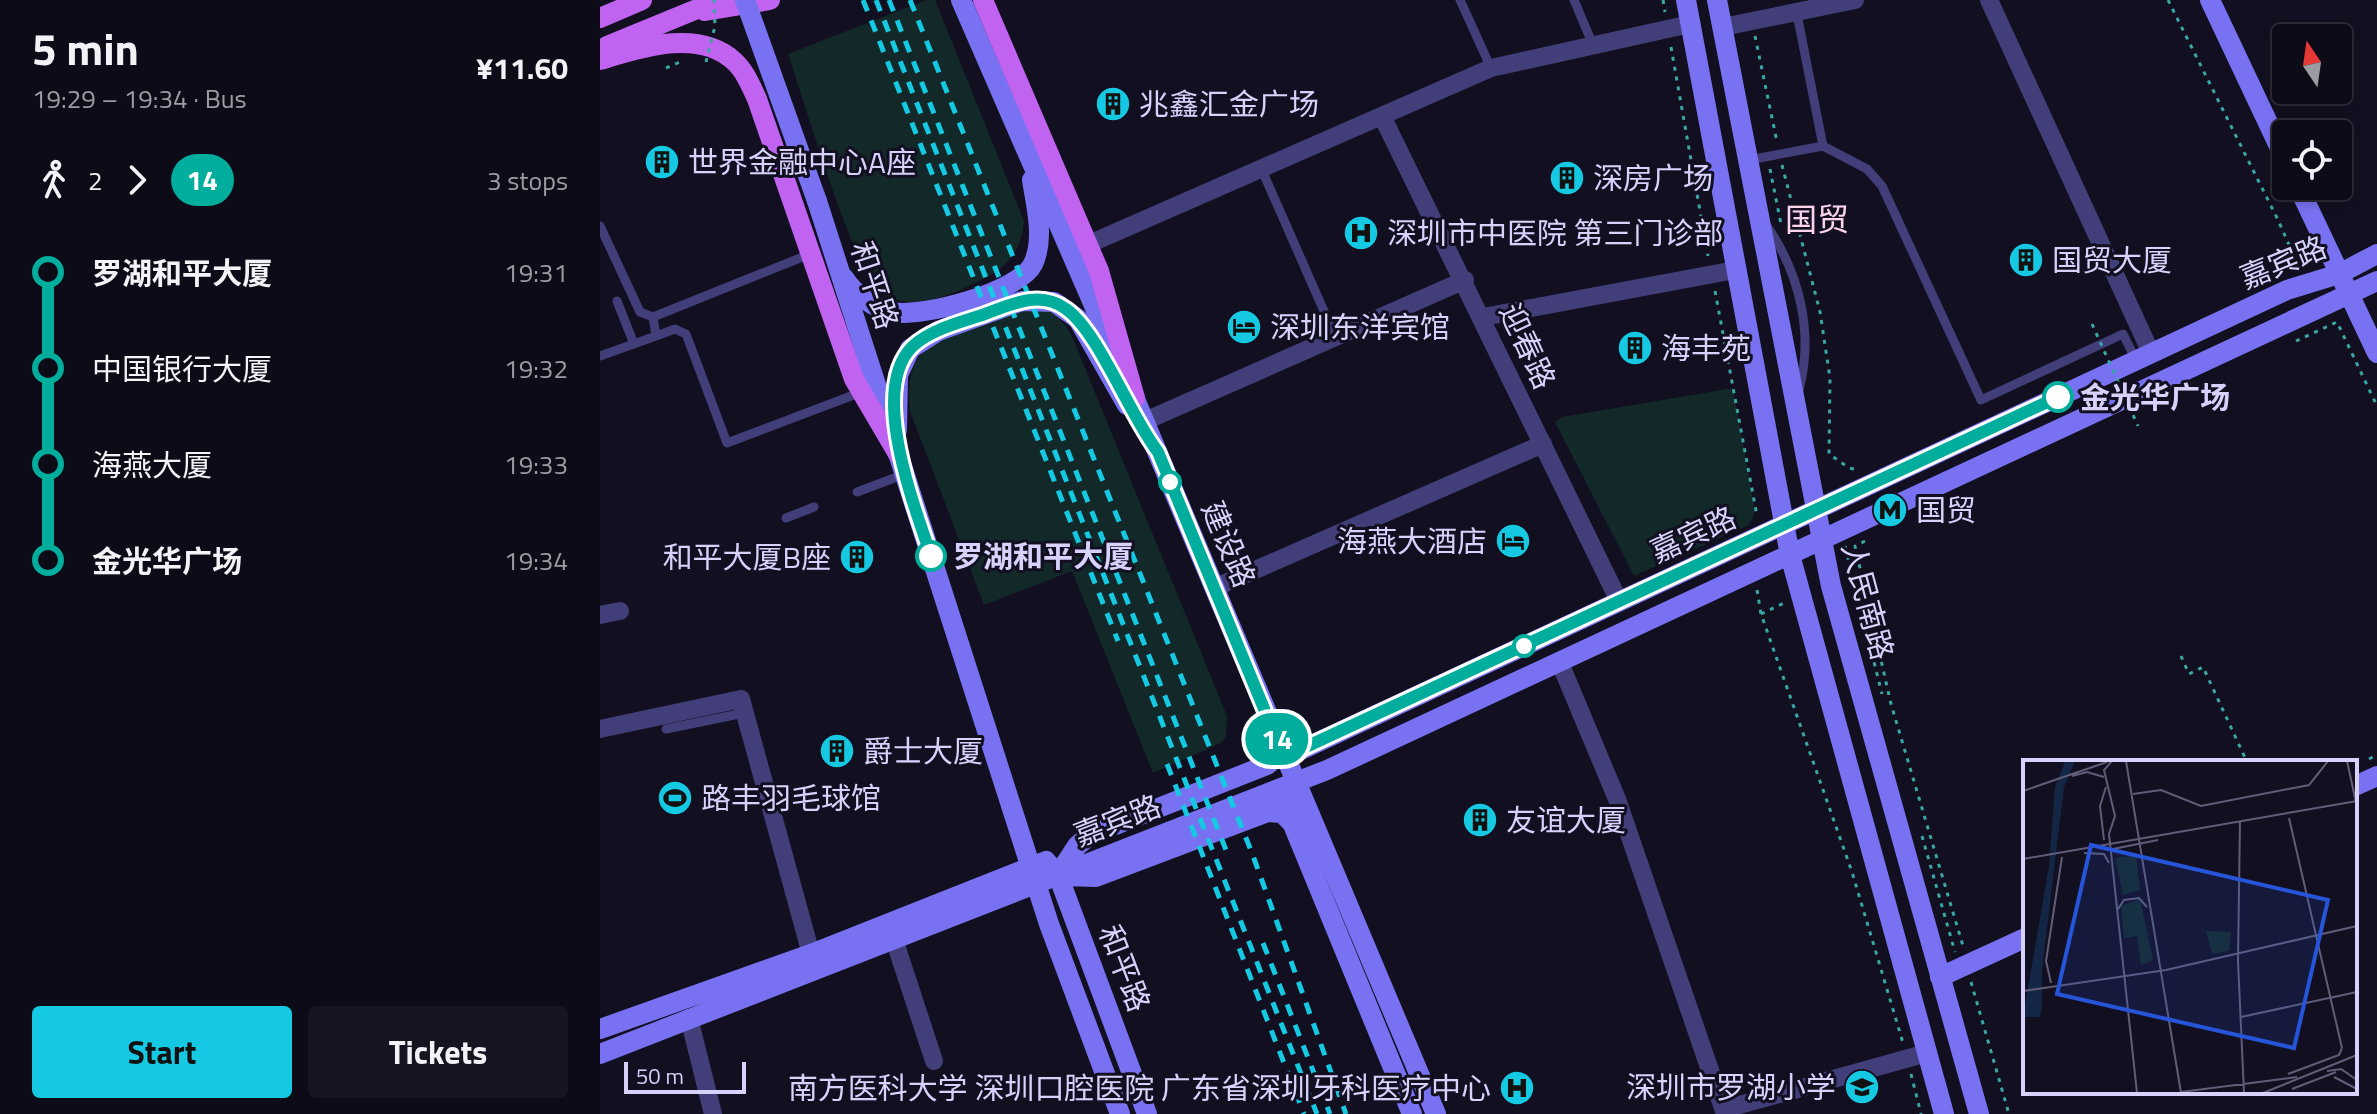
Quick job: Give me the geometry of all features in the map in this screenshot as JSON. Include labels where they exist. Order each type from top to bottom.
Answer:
[{"type":"main road","points":[[600,16],[620,0]]},
{"type":"main road","points":[[600,16],[642,0]]},
{"type":"main road","points":[[600,49],[717,0]]},
{"type":"main road","name":"和平路","points":[[745,0],[817,201],[1034,874],[1120,1114]]},
{"type":"main road","points":[[685,14],[770,0]]},
{"type":"main road","name":"建设路","points":[[961,0],[1145,421],[1436,1114]]},
{"type":"main road","points":[[983,0],[1089,244],[1135,398]]},
{"type":"main road","name":"人民南路","points":[[1686,0],[1790,555],[1944,1114]]},
{"type":"main road","name":"人民南路","points":[[1717,0],[1821,542],[1979,1114]]},
{"type":"main road","points":[[2210,0],[2272,131]]},
{"type":"main road","points":[[600,60],[646,47],[686,43],[723,53],[736,62],[757,99],[859,393],[898,454]]},
{"type":"main road","points":[[839,272],[866,300],[880,308],[908,314],[945,307],[1020,280],[1032,266],[1038,237],[1029,156]]},
{"type":"main road","points":[[2305,200],[2377,353]]},
{"type":"main road","name":"嘉宾路","points":[[1058,875],[1077,846],[1090,835],[1267,765],[1277,756],[1279,745],[1288,752],[1301,750],[1815,510],[2139,354],[2287,290],[2339,274],[2377,254]]},
{"type":"main road","name":"嘉宾路","points":[[600,1029],[1034,874],[1058,875],[1266,803],[1296,782],[1560,663],[2377,281]]},
{"type":"main road","points":[[898,454],[896,387],[910,349],[922,339],[948,327],[1022,301],[1041,299],[1065,308],[1078,319],[1135,420],[1158,452]]},
{"type":"main road","points":[[2357,785],[2377,776]]},
{"type":"main road","points":[[1266,803],[1280,797],[1293,823],[1412,1114]]},
{"type":"main road","name":"嘉宾路","points":[[600,1054],[894,939],[1034,874]]},
{"type":"main road","name":"和平路","points":[[1058,875],[1147,1114]]},
{"type":"main road","points":[[1940,977],[1964,956],[2023,939]]},
{"type":"street","points":[[1723,27],[1855,0]]},
{"type":"street","points":[[1989,0],[2139,354]]},
{"type":"street","points":[[1089,244],[1491,68],[1690,24]]},
{"type":"street","name":"迎春路","points":[[1382,116],[1465,280],[1619,601]]},
{"type":"street","points":[[1483,317],[1735,270]]},
{"type":"street","points":[[1145,421],[1465,280]]},
{"type":"street","points":[[1214,588],[1543,444]]},
{"type":"street","points":[[600,615],[620,611]]},
{"type":"street","points":[[1560,663],[1617,799],[1725,1111],[1927,1053]]},
{"type":"street","points":[[600,729],[741,699],[811,954]]},
{"type":"street","points":[[894,939],[934,1061]]},
{"type":"street","points":[[689,1018],[713,1114]]},
{"type":"lane","points":[[1460,0],[1491,68]]},
{"type":"lane","points":[[1574,0],[1593,45]]},
{"type":"lane","points":[[1797,14],[1823,146]]},
{"type":"lane","points":[[1748,160],[1823,146],[1867,169],[1882,186],[1981,400],[2123,334],[2139,354]]},
{"type":"lane","points":[[1261,168],[1335,336]]},
{"type":"lane","points":[[600,226],[637,306],[646,316],[653,317],[810,254]]},
{"type":"lane","points":[[617,301],[634,344]]},
{"type":"lane","points":[[653,317],[656,336]]},
{"type":"lane","points":[[600,356],[675,329],[686,334],[727,443],[859,393]]},
{"type":"lane","points":[[857,492],[905,474]]},
{"type":"lane","points":[[786,518],[814,507]]},
{"type":"lane","points":[[666,729],[744,713]]},
{"type":"path","points":[[706,62],[715,26],[717,0]]},
{"type":"path","points":[[2168,0],[2294,256],[2292,271],[2282,277]]},
{"type":"path","points":[[1752,22],[1780,154],[1820,312],[1830,378],[1829,454],[1849,468],[1867,471]]},
{"type":"path","points":[[2293,342],[2337,322],[2377,406]]},
{"type":"path","points":[[2092,324],[2138,426]]},
{"type":"path","points":[[2102,361],[2139,354]]},
{"type":"path","points":[[2119,421],[2134,414]]},
{"type":"path","points":[[1868,540],[1855,546],[1891,704],[2009,1114]]},
{"type":"path","points":[[2181,656],[2189,674],[2203,667],[2246,760]]},
{"type":"path","points":[[1964,956],[1974,941]]},
{"type":"green space","points":[[926,0],[935,0],[1024,221],[1019,245],[1000,269],[959,290],[914,302],[881,293],[857,254],[788,54]]},
{"type":"green space","points":[[1033,307],[1055,315],[1071,334],[1227,716],[1226,736],[1221,743],[1153,773],[1072,571],[984,605],[910,411],[912,373],[924,352],[952,335]]},
{"type":"green space","points":[[1733,388],[1755,511],[1749,525],[1634,576],[1555,422],[1562,417]]},
{"type":"railway","points":[[863,0],[1118,641]]},
{"type":"railway","points":[[876,0],[1317,1114]]},
{"type":"railway","points":[[889,0],[1226,850]]},
{"type":"railway","points":[[910,0],[1252,853],[1346,1114]]},
{"type":"railway","points":[[1167,764],[1304,1114]]},
{"type":"railway","points":[[1263,943],[1330,1114]]},
{"type":"bus line","name":"14","points":[[931,556],[898,454],[896,387],[904,360],[910,349],[938,331],[1022,301],[1041,299],[1054,302],[1078,319],[1090,336],[1135,420],[1158,452],[1279,745],[1288,752],[1295,752],[2058,397]]},
{"type":"place","name":"兆鑫汇金广场","points":[[1113,104]]},
{"type":"place","name":"世界金融中心A座","points":[[662,162]]},
{"type":"place","name":"深房广场","points":[[1567,178]]},
{"type":"place","name":"深圳市中医院 第三门诊部","points":[[1361,233]]},
{"type":"place","name":"国贸大厦","points":[[2026,260]]},
{"type":"place","name":"深圳东洋宾馆","points":[[1244,327]]},
{"type":"place","name":"海丰苑","points":[[1635,348]]},
{"type":"place","name":"金光华广场","points":[[2058,397]]},
{"type":"place","name":"国贸","points":[[1890,510]]},
{"type":"place","name":"海燕大酒店","points":[[1513,541]]},
{"type":"place","name":"罗湖和平大厦","points":[[931,556]]},
{"type":"place","name":"和平大厦B座","points":[[857,557]]},
{"type":"place","name":"爵士大厦","points":[[837,751]]},
{"type":"place","name":"路丰羽毛球馆","points":[[675,798]]},
{"type":"place","name":"友谊大厦","points":[[1480,820]]},
{"type":"place","name":"深圳市罗湖小学","points":[[1862,1087]]},
{"type":"place","name":"南方医科大学 深圳口腔医院 广东省深圳牙科医疗中心","points":[[1517,1088]]},
{"type":"district","name":"国贸","points":[[1817,219]]}]
